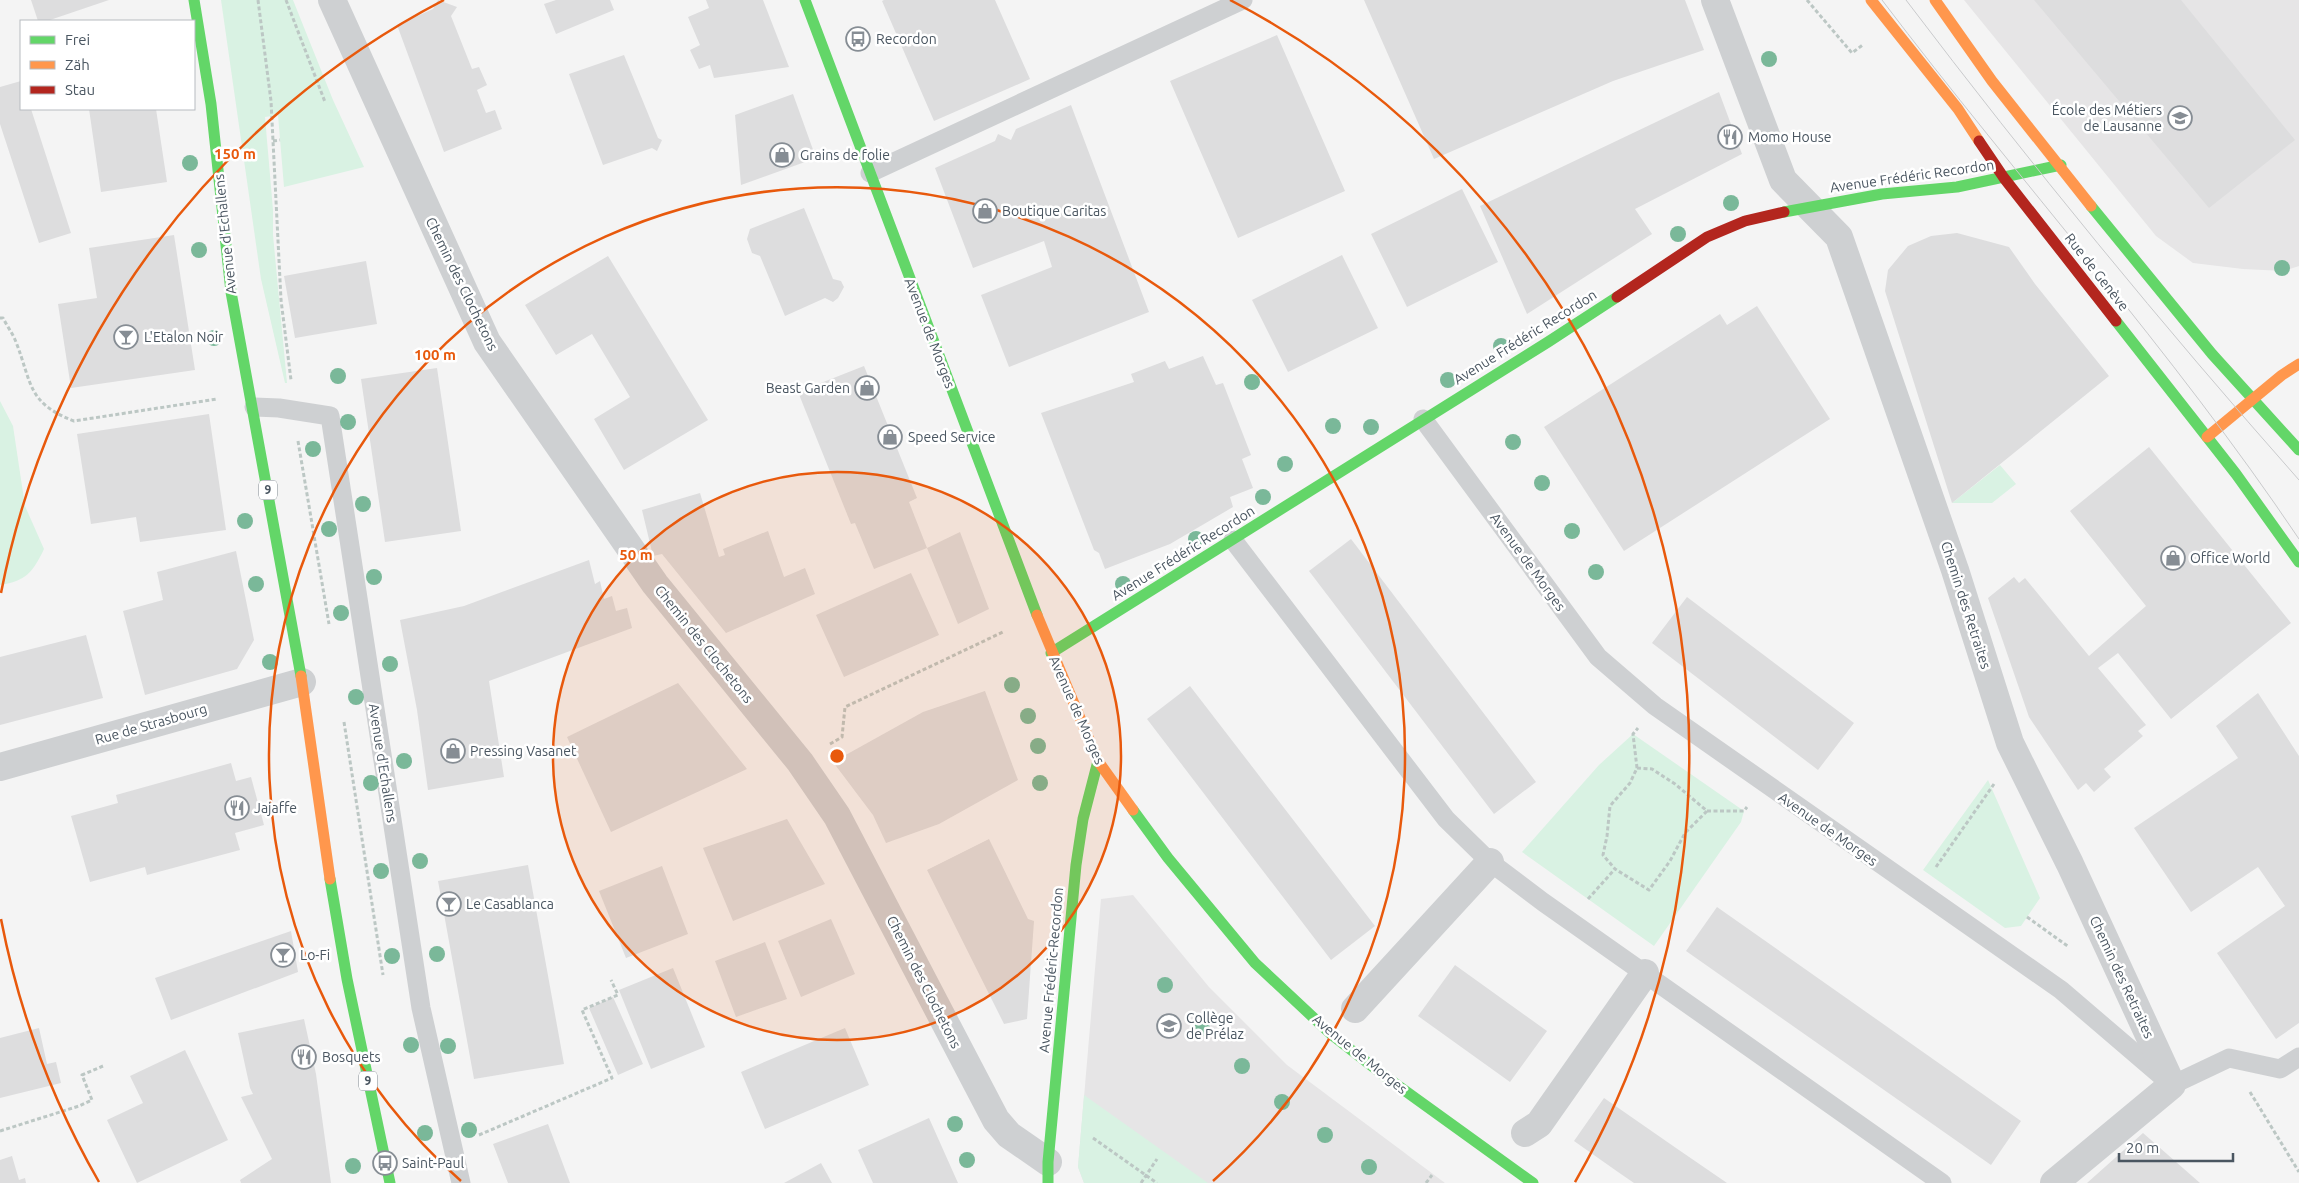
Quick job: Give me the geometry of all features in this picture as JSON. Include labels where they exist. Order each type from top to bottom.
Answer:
[{"type":"main road","name":"Avenue d'Echallens","points":[[194,0],[211,104],[231,292],[254,407],[302,682],[320,816],[344,961],[390,1183]]},
{"type":"main road","name":"Avenue de Morges","points":[[805,0],[1051,652],[1098,762],[1168,858],[1255,963],[1332,1035],[1386,1077],[1533,1183]]},
{"type":"main road","name":"Rue de Genève","points":[[1871,0],[1958,109],[2004,178],[2207,437],[2299,562]]},
{"type":"main road","points":[[1935,0],[1992,81],[2061,165],[2122,244],[2253,400],[2299,450]]},
{"type":"main road","name":"Avenue Frédéric Recordon","points":[[1051,652],[1548,342],[1707,237],[1745,221],[1807,207],[1882,194],[1936,190],[2004,178],[2061,165]]},
{"type":"main road","points":[[2207,437],[2282,375],[2299,364]]},
{"type":"main road","name":"Avenue Frédéric-Recordon","points":[[1048,1173],[1076,865],[1083,819],[1098,762]]},
{"type":"street","name":"Chemin des Clochetons","points":[[332,0],[487,342],[655,584],[800,762],[838,816],[996,1120],[1048,1173]]},
{"type":"street","name":"Chemin des Retraites","points":[[1714,0],[1783,180],[1807,207],[1839,237],[1955,570],[2015,754],[2070,864],[2172,1085]]},
{"type":"street","name":"Rue de Strasbourg","points":[[0,767],[302,682]]},
{"type":"street","points":[[1356,1009],[1490,862]]},
{"type":"street","points":[[1525,1133],[1539,1124],[1645,973]]},
{"type":"street","points":[[2054,1183],[2172,1085]]},
{"type":"lane","points":[[870,173],[1243,0]]},
{"type":"lane","name":"Avenue d'Echallens","points":[[254,407],[279,408],[330,416],[422,1008],[461,1183]]},
{"type":"lane","name":"Avenue de Morges","points":[[1423,419],[1598,657],[1655,706],[1918,892],[2061,990],[2172,1085]]},
{"type":"lane","points":[[1233,540],[1446,819],[1490,862],[1942,1183]]},
{"type":"lane","points":[[2172,1085],[2229,1058],[2280,1069],[2299,1057]]},
{"type":"path","points":[[258,0],[271,101],[271,119]]},
{"type":"path","points":[[286,0],[325,102]]},
{"type":"path","points":[[1807,0],[1852,53],[1867,42]]},
{"type":"path","points":[[273,141],[280,140]]},
{"type":"path","points":[[0,318],[3,318],[16,341],[29,384],[42,403],[59,416],[74,421],[218,399]]},
{"type":"path","points":[[828,745],[842,737],[845,707],[1003,632]]},
{"type":"path","points":[[1633,734],[1637,768],[1630,783],[1610,806],[1603,855],[1615,869],[1649,890],[1670,861],[1685,833],[1707,811]]},
{"type":"path","points":[[1918,892],[2015,754]]},
{"type":"path","points":[[1637,768],[1652,768],[1707,811],[1744,811]]},
{"type":"path","points":[[1584,906],[1615,869]]},
{"type":"path","points":[[482,1134],[612,1078],[582,1010],[618,995],[611,980]]},
{"type":"path","points":[[2229,1058],[2299,1172]]},
{"type":"path","points":[[0,1131],[79,1106],[92,1100],[82,1075],[103,1066]]},
{"type":"path","points":[[1093,1138],[1156,1183]]},
{"type":"path","points":[[1141,1183],[1157,1160]]},
{"type":"path","points":[[1426,1183],[1432,1175]]},
{"type":"shaded area","name":"École des Métiers de Lausanne","points":[[1964,0],[2299,0],[2299,266],[2284,271],[2243,269],[2193,263],[2156,236]]},
{"type":"shaded area","name":"Collège de Prélaz","points":[[1133,895],[1209,987],[1287,1065],[1445,1183],[1084,1183],[1078,1167],[1101,899]]},
{"type":"green space","points":[[221,0],[293,0],[333,100],[364,167],[284,187],[278,115],[265,117],[273,210],[273,235],[287,383],[285,383],[261,279]]},
{"type":"green space","points":[[0,401],[13,426],[25,506],[44,549],[28,574],[16,581],[0,585]]},
{"type":"green space","points":[[2000,465],[2016,484],[1992,503],[1952,503]]},
{"type":"green space","points":[[1633,734],[1744,811],[1741,822],[1654,946],[1522,852],[1599,765]]},
{"type":"green space","points":[[1988,780],[2040,898],[2021,926],[2005,928],[1923,870]]},
{"type":"green space","points":[[1084,1095],[1208,1183],[1084,1183],[1078,1167]]},
{"type":"building","points":[[31,0],[109,0],[50,20],[38,20]]},
{"type":"building","points":[[438,0],[457,7],[451,16],[472,69],[479,67],[487,85],[477,90],[486,113],[495,110],[502,129],[444,152],[397,25],[433,9]]},
{"type":"building","points":[[556,0],[610,0],[614,10],[556,34],[544,4]]},
{"type":"building","points":[[706,0],[763,0],[789,67],[714,78],[710,65],[699,69],[690,50],[700,45],[688,17],[709,8]]},
{"type":"building","points":[[995,0],[1030,79],[934,121],[882,1]]},
{"type":"building","points":[[1364,0],[1685,0],[1704,50],[1613,81],[1434,159]]},
{"type":"building","points":[[2034,0],[2181,0],[2295,140],[2209,208]]},
{"type":"building","points":[[1277,35],[1345,191],[1238,238],[1170,81]]},
{"type":"building","points":[[624,55],[658,138],[662,140],[657,151],[652,148],[603,165],[569,74]]},
{"type":"building","points":[[20,81],[20,110],[31,110],[71,233],[39,243],[0,124],[0,87]]},
{"type":"building","points":[[1719,92],[1742,154],[1635,209],[1652,234],[1527,314],[1480,206]]},
{"type":"building","points":[[793,94],[816,158],[741,185],[735,115]]},
{"type":"building","points":[[1071,105],[1149,312],[1009,367],[981,295],[1052,267],[1044,241],[973,268],[935,168],[995,141],[998,134],[1011,140],[1016,129]]},
{"type":"building","points":[[89,110],[156,110],[167,182],[101,192]]},
{"type":"building","points":[[1462,189],[1498,262],[1407,307],[1371,234]]},
{"type":"building","points":[[804,208],[833,279],[841,281],[844,287],[838,298],[833,302],[825,298],[785,316],[760,256],[752,253],[747,239],[750,229]]},
{"type":"building","points":[[1957,233],[2009,247],[2035,284],[2109,376],[1952,503],[1885,291],[1888,270],[1908,246],[1931,236]]},
{"type":"building","name":"L'Etalon Noir","points":[[174,235],[195,370],[71,388],[58,304],[97,298],[89,248]]},
{"type":"building","points":[[1342,255],[1378,328],[1288,372],[1252,300]]},
{"type":"building","points":[[608,256],[708,420],[624,470],[594,419],[630,397],[592,334],[556,355],[525,305]]},
{"type":"building","points":[[366,261],[377,324],[295,338],[284,276]]},
{"type":"building","points":[[1757,306],[1830,419],[1624,551],[1544,427],[1720,314],[1727,325]]},
{"type":"building","points":[[1203,356],[1216,385],[1223,383],[1251,455],[1242,459],[1253,488],[1230,497],[1233,507],[1170,544],[1105,569],[1099,553],[1094,550],[1041,413],[1134,382],[1131,374],[1165,361],[1169,369]]},
{"type":"building","points":[[864,366],[917,498],[909,502],[927,548],[874,569],[855,523],[851,524],[798,392]]},
{"type":"building","points":[[437,368],[461,531],[385,542],[361,379]]},
{"type":"building","points":[[209,414],[226,530],[140,542],[136,517],[91,524],[77,434]]},
{"type":"building","points":[[2149,447],[2291,623],[2171,719],[2118,653],[2098,668],[2146,725],[2138,731],[2143,736],[2104,769],[2111,777],[2094,792],[2086,783],[2078,790],[2029,717],[1988,598],[2014,577],[2019,583],[2025,578],[2089,656],[2146,606],[2070,511]]},
{"type":"building","points":[[700,493],[719,557],[725,555],[723,549],[768,531],[784,577],[805,568],[815,594],[726,633],[662,554],[653,556],[642,510]]},
{"type":"building","points":[[960,532],[989,609],[958,624],[927,548]]},
{"type":"building","points":[[1351,539],[1536,782],[1494,814],[1309,571]]},
{"type":"building","points":[[236,551],[254,640],[237,669],[145,695],[123,611],[163,600],[157,572]]},
{"type":"building","points":[[589,560],[595,584],[600,581],[604,599],[612,596],[616,611],[627,608],[632,628],[489,681],[504,777],[428,790],[417,710],[400,620],[464,606]]},
{"type":"building","points":[[911,573],[939,635],[844,677],[816,615]]},
{"type":"building","points":[[1687,597],[1854,723],[1818,770],[1652,643]]},
{"type":"building","points":[[86,635],[103,698],[0,725],[0,657]]},
{"type":"building","points":[[678,683],[747,769],[611,832],[567,737]]},
{"type":"building","points":[[1190,686],[1375,926],[1331,960],[1147,719]]},
{"type":"building","points":[[985,691],[1018,780],[939,824],[886,843],[873,815],[833,762],[923,712]]},
{"type":"building","points":[[2258,693],[2299,756],[2299,1023],[2276,1039],[2217,953],[2285,906],[2258,867],[2191,912],[2134,828],[2238,758],[2216,726]]},
{"type":"building","points":[[231,763],[236,781],[251,777],[264,825],[235,833],[240,850],[147,875],[145,867],[90,882],[71,816],[118,803],[116,795]]},
{"type":"building","points":[[787,819],[825,884],[733,921],[703,848]]},
{"type":"building","points":[[989,839],[1028,919],[1034,921],[1027,1019],[1004,1024],[927,870]]},
{"type":"building","points":[[528,865],[564,1064],[474,1079],[438,881]]},
{"type":"building","points":[[662,866],[688,934],[626,958],[599,891]]},
{"type":"building","points":[[1717,907],[2021,1121],[1991,1165],[1686,951]]},
{"type":"building","points":[[831,919],[855,974],[801,997],[778,941]]},
{"type":"building","points":[[291,931],[298,972],[171,1020],[155,978]]},
{"type":"building","points":[[765,942],[787,999],[736,1017],[715,961]]},
{"type":"building","points":[[1455,965],[1547,1031],[1510,1082],[1418,1016]]},
{"type":"building","points":[[673,968],[705,1047],[651,1069],[619,990]]},
{"type":"building","points":[[613,997],[643,1064],[618,1075],[589,1008]]},
{"type":"building","points":[[304,1019],[316,1074],[331,1183],[241,1183],[240,1180],[272,1159],[241,1097],[253,1094],[238,1033]]},
{"type":"building","points":[[39,1028],[47,1064],[56,1062],[61,1083],[0,1098],[0,1038]]},
{"type":"building","points":[[845,1028],[869,1085],[765,1129],[741,1072]]},
{"type":"building","points":[[185,1050],[228,1140],[137,1183],[107,1120],[143,1103],[130,1076]]},
{"type":"building","points":[[1604,1098],[1727,1183],[1634,1183],[1618,1172],[1574,1141]]},
{"type":"building","points":[[929,1118],[958,1183],[873,1183],[858,1150]]},
{"type":"building","points":[[548,1124],[570,1183],[508,1183],[493,1144]]},
{"type":"building","points":[[2143,1133],[2200,1183],[2087,1183]]},
{"type":"building","points":[[12,1156],[19,1180],[25,1178],[26,1183],[0,1183],[0,1160]]},
{"type":"building","points":[[821,1163],[832,1183],[784,1183]]},
{"type":"tram line","points":[[1882,0],[2200,400],[2299,539]]},
{"type":"tram line","points":[[1906,0],[2098,244],[2197,363],[2299,480]]},
{"type":"traffic: fast","points":[[194,0],[211,104],[231,292],[301,676]]},
{"type":"traffic: fast","points":[[805,0],[1037,615]]},
{"type":"traffic: fast","points":[[1784,212],[1882,194],[1957,187],[2061,165]]},
{"type":"traffic: fast","points":[[2091,206],[2212,354],[2299,450]]},
{"type":"traffic: fast","points":[[1051,653],[1617,297]]},
{"type":"traffic: fast","points":[[2116,321],[2236,474],[2299,562]]},
{"type":"traffic: fast","points":[[1048,1183],[1048,1162],[1076,865],[1083,819],[1098,761]]},
{"type":"traffic: fast","points":[[1133,810],[1168,858],[1255,963],[1332,1035],[1386,1077],[1533,1183]]},
{"type":"traffic: fast","points":[[330,879],[347,979],[390,1183]]},
{"type":"traffic: slow","points":[[1871,0],[1958,109],[1979,141]]},
{"type":"traffic: slow","points":[[1935,0],[1992,81],[2091,206]]},
{"type":"traffic: slow","points":[[2207,437],[2282,375],[2299,364]]},
{"type":"traffic: slow","points":[[1037,615],[1098,761],[1133,810]]},
{"type":"traffic: slow","points":[[301,676],[330,879]]},
{"type":"traffic: jam","points":[[1979,141],[2004,178],[2116,321]]},
{"type":"traffic: jam","points":[[1617,297],[1707,237],[1745,221],[1784,212]]},
{"type":"place","name":"Recordon","points":[[858,39]]},
{"type":"place","name":"École des Métiers de Lausanne","points":[[2180,118]]},
{"type":"place","name":"Momo House","points":[[1730,137]]},
{"type":"place","name":"Grains de folie","points":[[782,155]]},
{"type":"place","name":"Boutique Caritas","points":[[985,211]]},
{"type":"place","name":"L'Etalon Noir","points":[[126,337]]},
{"type":"place","name":"Beast Garden","points":[[867,388]]},
{"type":"place","name":"Speed Service","points":[[890,437]]},
{"type":"place","name":"Office World","points":[[2173,558]]},
{"type":"place","name":"Pressing Vasanet","points":[[453,751]]},
{"type":"place","name":"Jajaffe","points":[[237,808]]},
{"type":"place","name":"Le Casablanca","points":[[449,904]]},
{"type":"place","name":"Lo-Fi","points":[[283,955]]},
{"type":"place","name":"Collège de Prélaz","points":[[1169,1026]]},
{"type":"place","name":"Bosquets","points":[[304,1057]]},
{"type":"place","name":"Saint-Paul","points":[[385,1163]]}]
